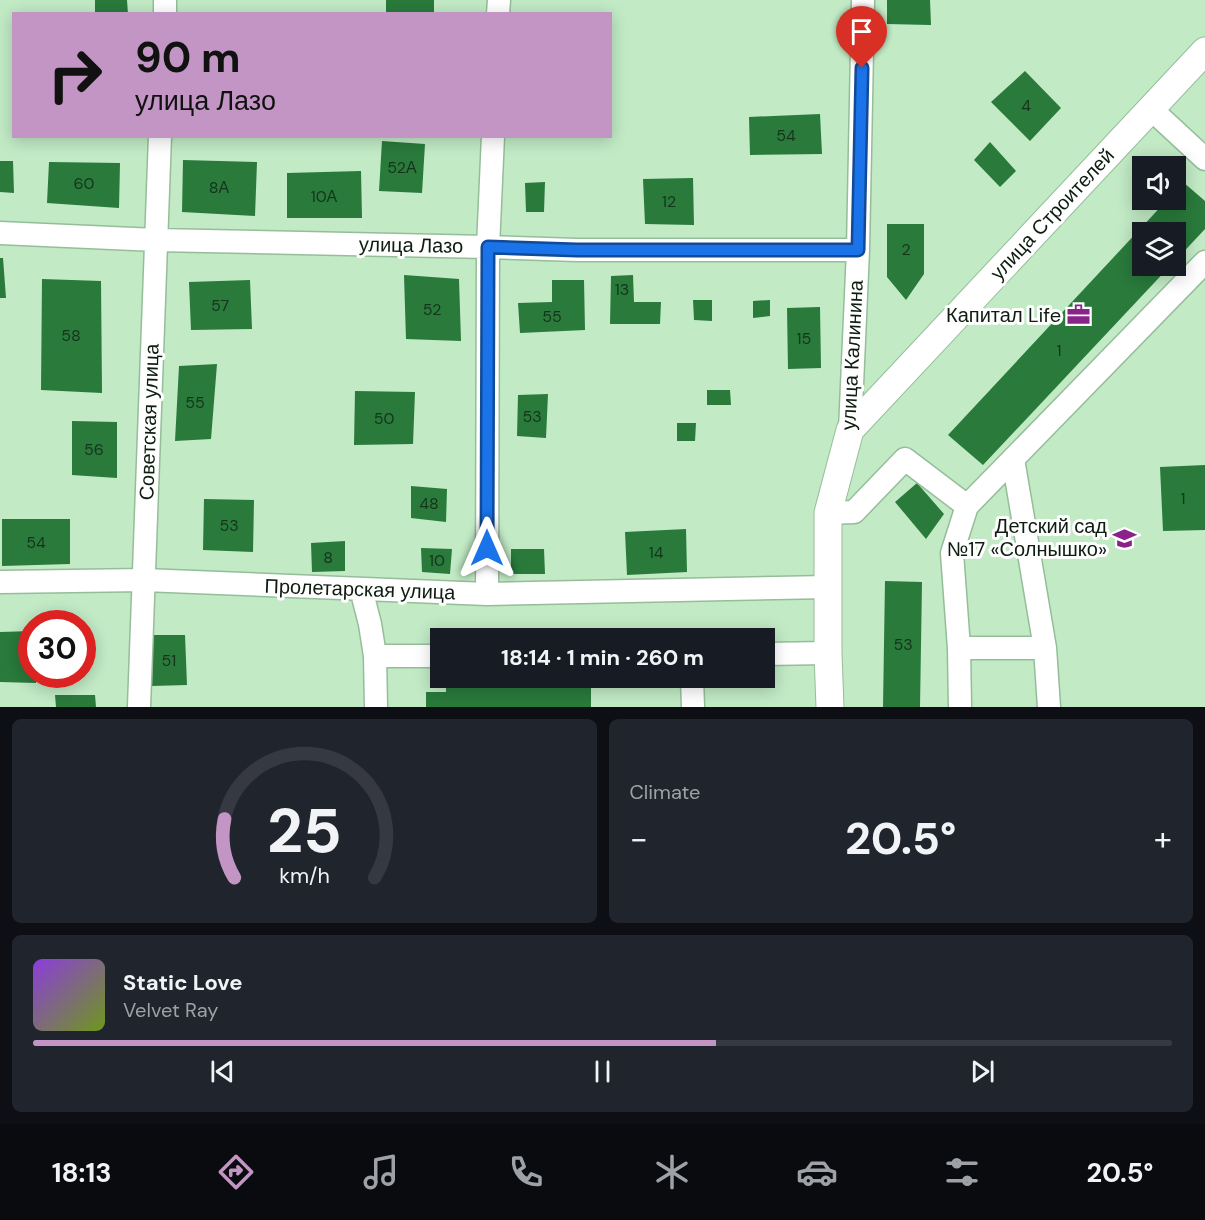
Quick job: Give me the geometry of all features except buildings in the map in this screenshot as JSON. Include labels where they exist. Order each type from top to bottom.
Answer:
[{"type":"main road","name":"улица Строителей","points":[[850,430],[1205,51]]},
{"type":"main road","name":"улица Калинина","points":[[830,707],[828,513],[850,430]]},
{"type":"street","name":"улица Калинина","points":[[850,430],[858,250],[863,0]]},
{"type":"street","points":[[1151,109],[1205,159]]},
{"type":"street","name":"Советская улица","points":[[139,707],[160,138]]},
{"type":"street","points":[[487,594],[488,247],[493,138]]},
{"type":"street","name":"улица Лазо","points":[[0,233],[156,240],[577,250],[858,250]]},
{"type":"street","points":[[960,707],[959,648],[952,553],[967,506],[1205,262]]},
{"type":"street","points":[[828,513],[854,512],[904,459],[967,506]]},
{"type":"street","points":[[1013,459],[1045,648],[1049,707]]},
{"type":"street","name":"Пролетарская улица","points":[[0,582],[144,580],[487,594],[828,587]]},
{"type":"street","points":[[361,589],[375,656],[375,707]]},
{"type":"street","points":[[959,648],[1045,648]]},
{"type":"street","points":[[775,654],[828,653]]},
{"type":"street","points":[[375,656],[430,656]]},
{"type":"street","points":[[692,688],[693,707]]},
{"type":"place","name":"Капитал Life","points":[[1079,315]]},
{"type":"place","name":"Детский сад №17 «Солнышко»","points":[[1125,538]]},
{"type":"route","points":[[487,548],[488,247],[577,250],[858,250],[862,68]]}]
